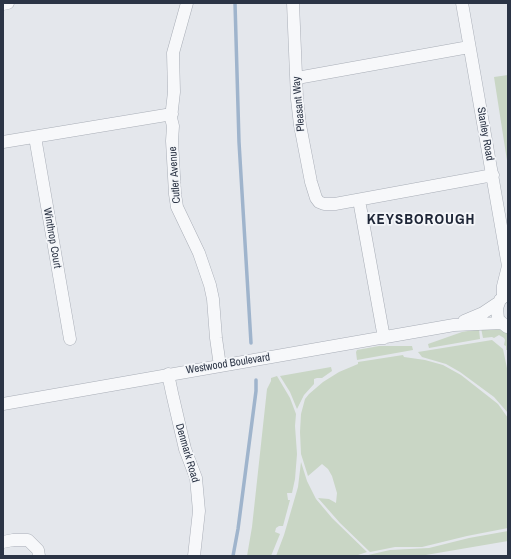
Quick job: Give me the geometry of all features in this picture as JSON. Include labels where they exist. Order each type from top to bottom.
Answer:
[{"type":"street","points":[[3,4],[8,3]]},
{"type":"street","name":"Cutler Avenue","points":[[187,3],[173,53],[174,92],[172,114],[174,126],[172,141],[175,194],[177,207],[205,269],[210,285],[213,299],[220,366]]},
{"type":"street","name":"Pleasant Way","points":[[293,3],[300,125],[311,182],[316,198],[319,202],[330,205],[359,200]]},
{"type":"street","name":"Stanley Road","points":[[462,3],[508,266],[503,286],[503,298],[497,314],[505,326]]},
{"type":"street","points":[[297,78],[469,47]]},
{"type":"street","points":[[3,142],[172,114]]},
{"type":"street","name":"Winthrop Court","points":[[36,137],[70,339]]},
{"type":"street","points":[[384,338],[359,200],[493,175]]},
{"type":"street","name":"Westwood Boulevard","points":[[3,404],[454,325],[478,316],[503,298]]},
{"type":"street","name":"Westwood Boulevard","points":[[454,325],[505,326]]},
{"type":"street","name":"Denmark Road","points":[[168,374],[185,449],[197,484],[199,511],[194,556]]},
{"type":"street","points":[[3,542],[28,540],[38,550],[39,556]]},
{"type":"green space","points":[[508,75],[508,167],[494,77]]},
{"type":"green space","points":[[481,328],[497,328],[508,334],[508,350],[506,350],[506,346],[504,345],[504,338],[499,335],[494,338],[483,338]]},
{"type":"green space","points":[[479,329],[480,339],[429,348],[428,344],[462,332]]},
{"type":"green space","points":[[492,340],[503,349],[508,373],[508,413],[494,397],[460,372],[446,364],[422,357],[418,352]]},
{"type":"green space","points":[[379,346],[412,346],[413,350],[357,360],[357,350]]},
{"type":"green space","points":[[403,355],[404,357],[425,360],[443,365],[461,375],[498,404],[508,418],[508,528],[422,547],[395,547],[370,552],[340,523],[318,498],[329,499],[336,503],[337,493],[332,476],[328,469],[322,464],[308,476],[301,454],[300,432],[301,414],[305,399],[323,382],[339,372],[358,364],[358,362]]},
{"type":"green space","points":[[331,367],[332,371],[322,378],[314,379],[314,384],[304,395],[297,409],[290,392],[280,376]]},
{"type":"green space","points":[[277,376],[290,398],[296,414],[295,426],[297,454],[295,479],[292,493],[287,493],[288,500],[290,500],[283,526],[276,528],[275,532],[280,534],[271,556],[247,556],[252,527],[267,389],[271,378]]},
{"type":"green space","points":[[301,462],[307,481],[316,499],[332,518],[367,552],[355,556],[276,556],[284,535],[298,487]]},
{"type":"green space","points":[[508,531],[508,541],[420,556],[364,556],[390,550],[429,548],[469,538]]},
{"type":"waterway","points":[[235,3],[239,142],[251,343]]},
{"type":"waterway","points":[[233,556],[238,529],[256,391],[256,380]]},
{"type":"district","name":"KEYSBOROUGH","points":[[421,220]]}]
